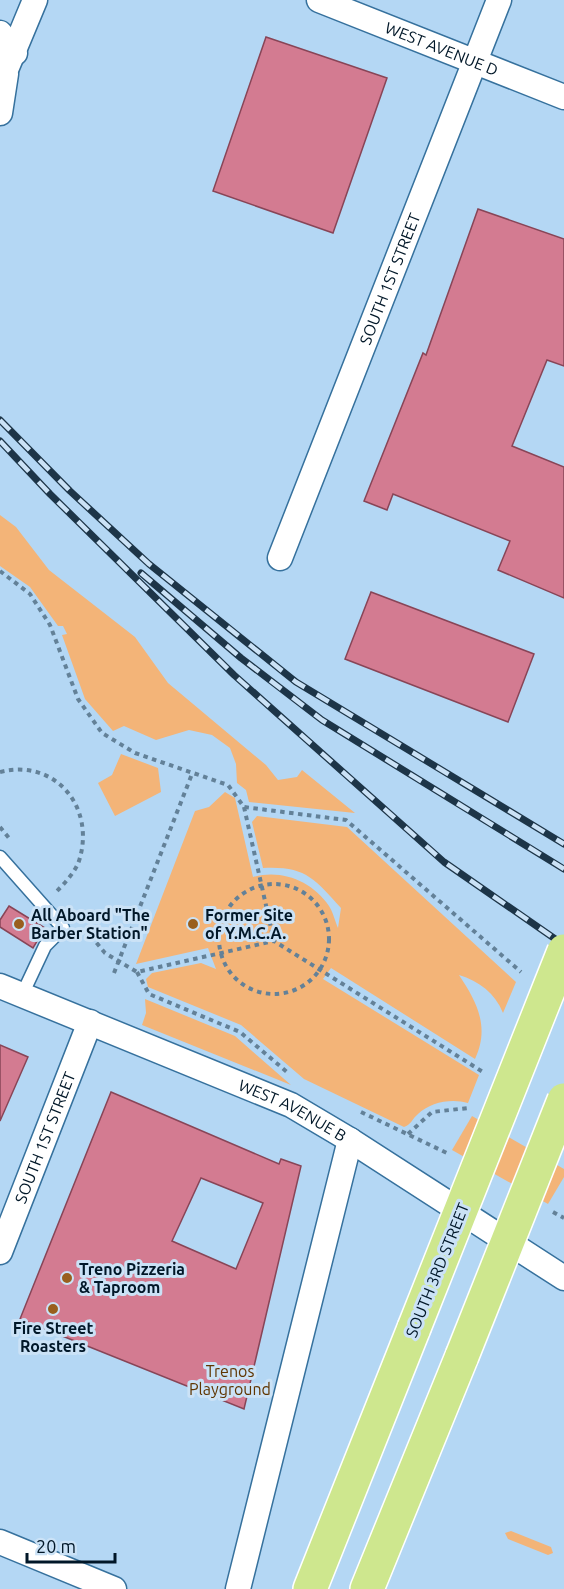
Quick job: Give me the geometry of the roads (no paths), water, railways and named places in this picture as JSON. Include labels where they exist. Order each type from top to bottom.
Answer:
[{"type":"main road","name":"SOUTH 3RD STREET","points":[[310,1589],[564,951]]},
{"type":"main road","points":[[367,1589],[564,1100]]},
{"type":"street","points":[[0,113],[7,70],[35,0]]},
{"type":"street","name":"WEST AVENUE D","points":[[319,0],[564,97]]},
{"type":"street","name":"SOUTH 1ST STREET","points":[[280,558],[499,0]]},
{"type":"street","points":[[0,33],[7,70]]},
{"type":"street","name":"WEST AVENUE B","points":[[0,986],[291,1105],[350,1140],[564,1278]]},
{"type":"street","name":"SOUTH 1ST STREET","points":[[0,1252],[6,1220],[90,1022]]},
{"type":"street","points":[[238,1589],[350,1140]]},
{"type":"street","points":[[0,1542],[106,1588]]},
{"type":"lane","points":[[0,857],[63,928],[45,946],[22,995]]},
{"type":"railway","points":[[0,420],[70,491],[149,564],[296,682],[564,844]]},
{"type":"railway","points":[[0,441],[50,494],[234,675],[444,862],[564,945]]},
{"type":"railway","points":[[141,573],[241,658],[322,720],[564,869]]},
{"type":"place","name":"All Aboard \"The Barber Station\"","points":[[19,924]]},
{"type":"place","name":"Former Site of Y.M.C.A.","points":[[193,924]]},
{"type":"place","name":"Treno Pizzeria & Taproom","points":[[67,1278]]},
{"type":"place","name":"Fire Street Roasters","points":[[53,1309]]},
{"type":"park label","name":"Trenos Playground","points":[[230,1380]]}]
